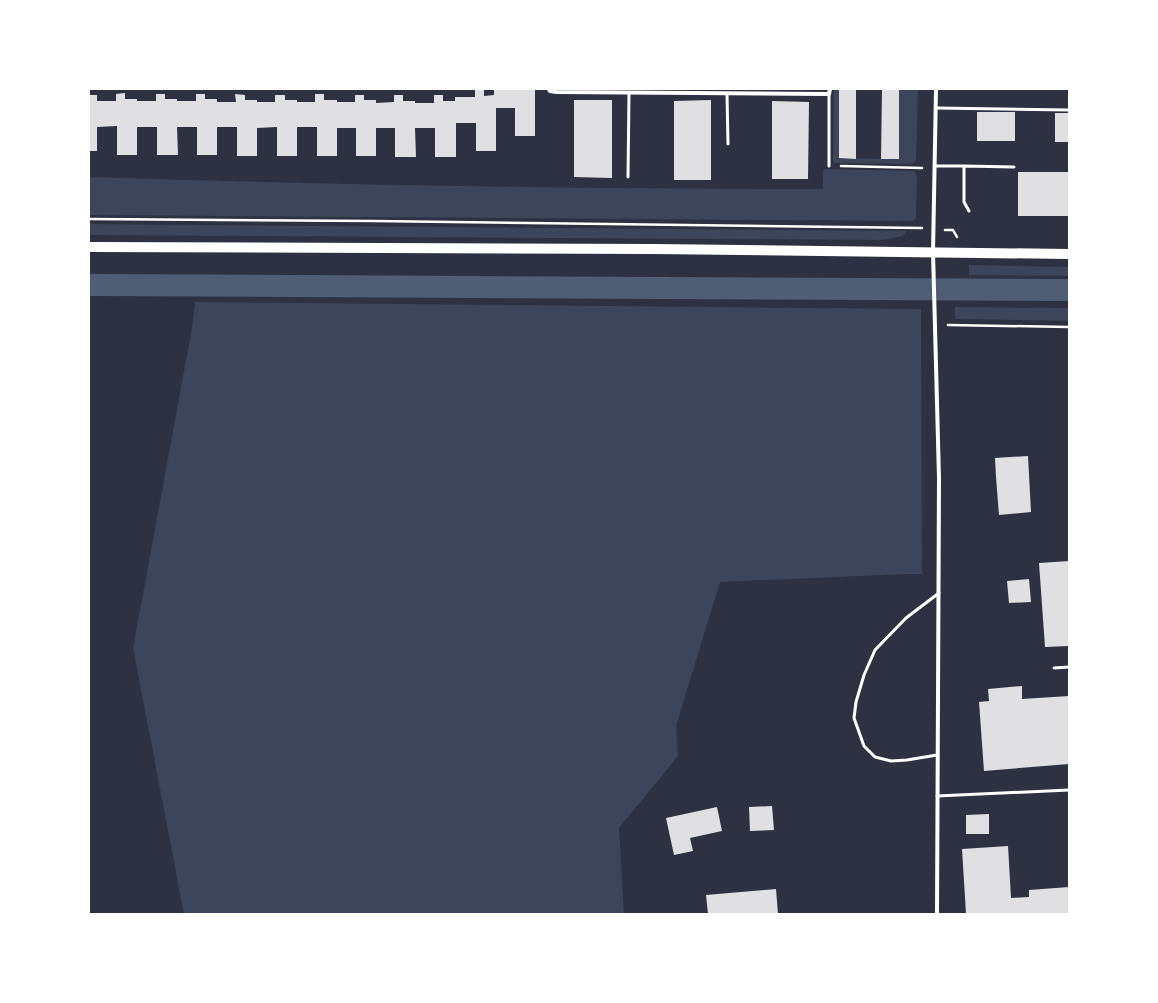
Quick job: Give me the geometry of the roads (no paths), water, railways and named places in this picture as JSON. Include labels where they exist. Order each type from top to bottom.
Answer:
[{"type":"main road","points":[[89,247],[1069,254]]},
{"type":"street","points":[[549,89],[550,91],[556,92],[629,94],[830,94],[830,89]]},
{"type":"street","points":[[936,89],[933,252],[939,478],[937,914]]},
{"type":"lane","points":[[628,176],[629,94]]},
{"type":"lane","points":[[727,94],[728,144]]},
{"type":"lane","points":[[828,166],[830,94]]},
{"type":"lane","points":[[936,108],[1069,110]]},
{"type":"lane","points":[[935,166],[1014,167]]},
{"type":"lane","points":[[964,166],[964,202],[968,211]]},
{"type":"lane","points":[[937,755],[891,761],[875,757],[864,746],[854,718],[856,702],[864,675],[876,650],[906,618],[939,593]]},
{"type":"lane","points":[[1054,668],[1069,667]]},
{"type":"lane","points":[[937,796],[1069,790]]},
{"type":"waterway","points":[[89,285],[1069,290]]}]
